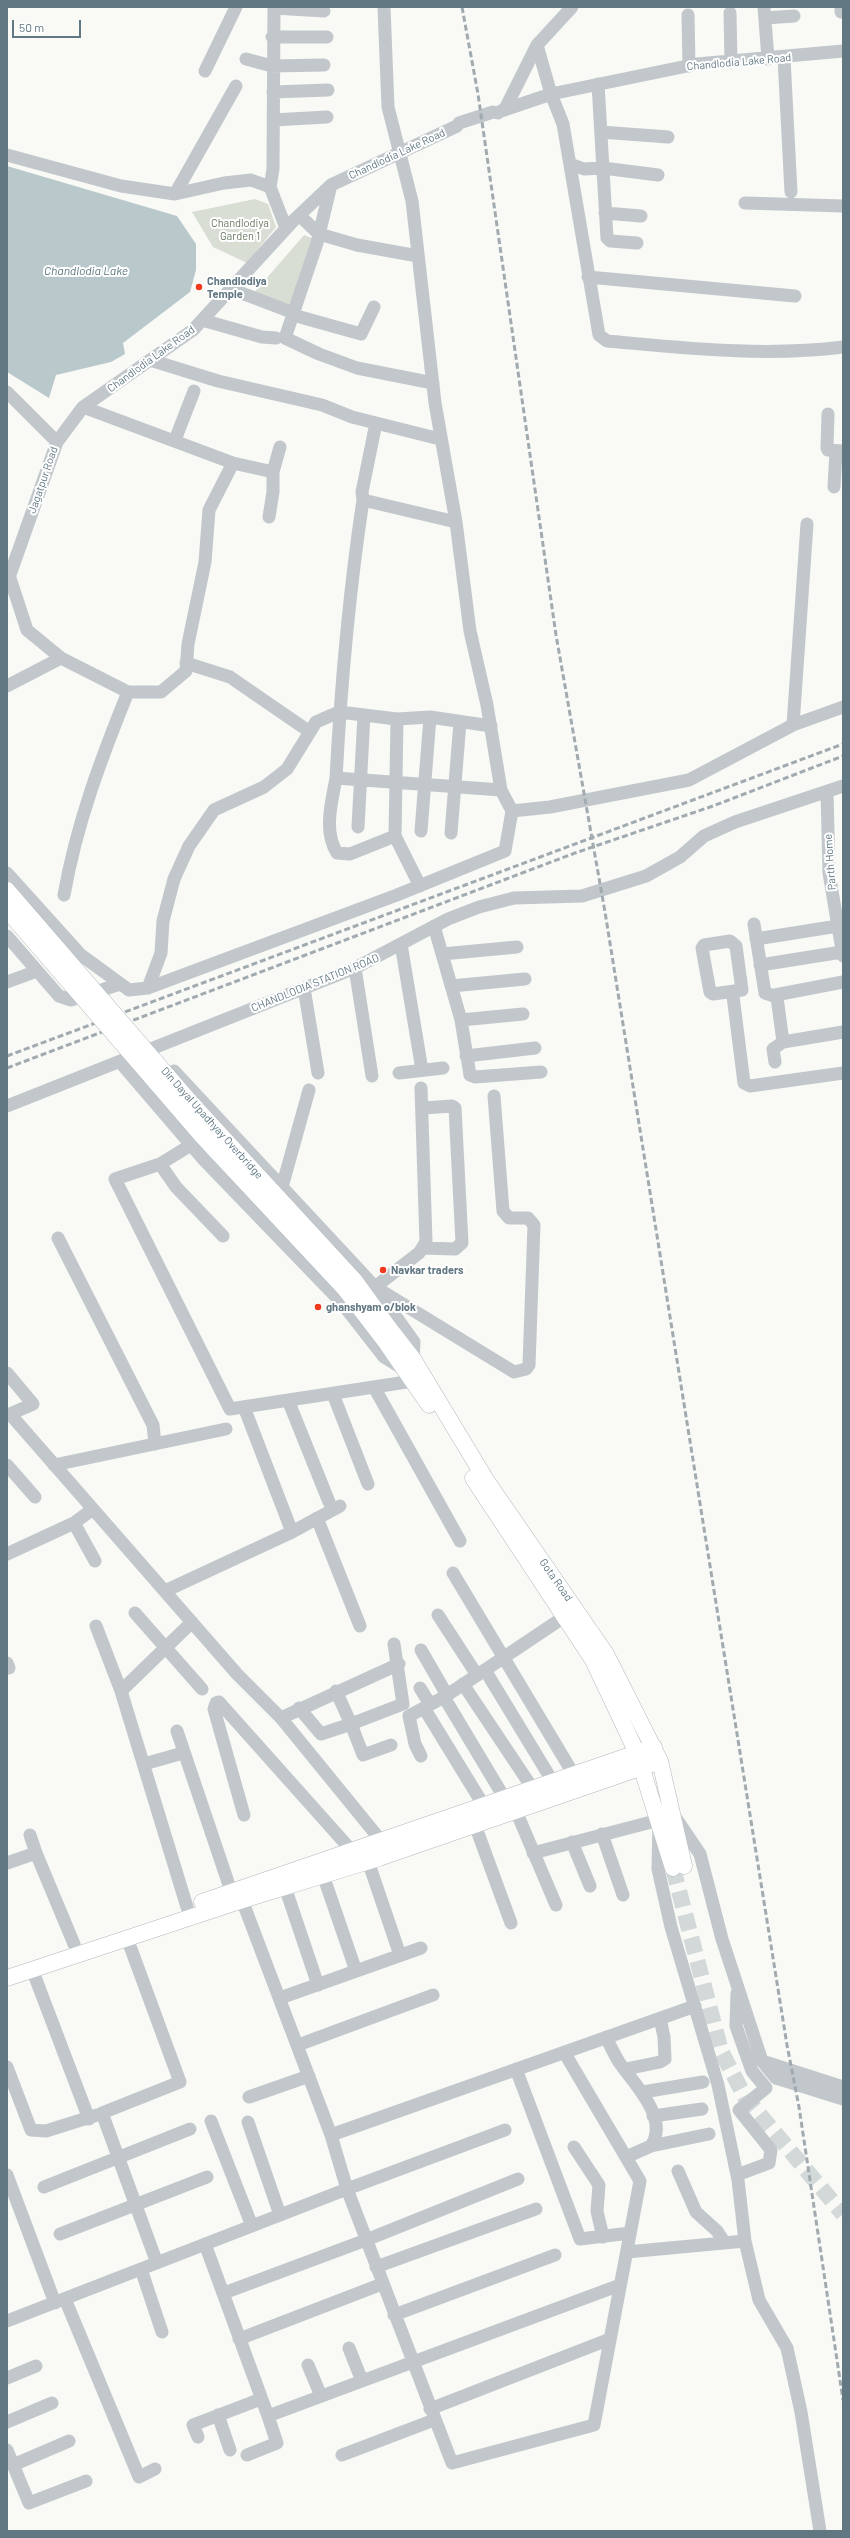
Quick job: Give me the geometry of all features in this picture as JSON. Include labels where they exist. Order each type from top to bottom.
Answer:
[{"type":"main road","name":"Din Dayal Upadhyay Overbridge","points":[[7,890],[192,1104],[355,1281],[410,1370]]},
{"type":"main road","name":"Din Dayal Upadhyay Overbridge","points":[[7,910],[202,1136],[389,1338]]},
{"type":"main road","name":"Gota Road","points":[[410,1370],[487,1502],[593,1660],[666,1817]]},
{"type":"main road","name":"Gota Road","points":[[410,1370],[606,1654],[657,1754],[666,1817]]},
{"type":"main road","points":[[7,1978],[127,1938],[237,1893],[352,1851],[387,1847],[475,1825],[657,1754]]},
{"type":"main road","points":[[7,1967],[188,1907],[237,1893],[285,1886],[368,1861],[387,1847],[484,1806],[574,1775],[640,1760]]},
{"type":"main road","points":[[666,1817],[678,1867]]},
{"type":"street","points":[[205,71],[236,7]]},
{"type":"street","points":[[286,228],[270,188],[273,169],[272,37],[274,7],[324,11]]},
{"type":"street","points":[[7,873],[82,955],[129,990],[148,988],[420,886],[505,851],[512,811],[501,790],[491,726],[470,631],[456,522],[440,439],[412,201],[398,152],[388,107],[384,7]]},
{"type":"street","points":[[501,111],[537,45],[572,7]]},
{"type":"street","points":[[730,13],[731,62]]},
{"type":"street","points":[[768,59],[765,13],[794,16]]},
{"type":"street","points":[[688,15],[690,66]]},
{"type":"street","points":[[272,37],[327,37]]},
{"type":"street","points":[[537,45],[550,94],[563,124],[588,278],[599,335],[607,341],[760,352],[805,352],[843,347]]},
{"type":"street","name":"Chandlodia Lake Road","points":[[57,442],[83,407],[193,330],[286,228],[331,185],[398,152],[457,126],[468,126],[494,117],[501,111],[550,94],[690,66],[784,58],[843,51]]},
{"type":"street","points":[[784,58],[791,192]]},
{"type":"street","points":[[246,59],[272,66],[324,65]]},
{"type":"street","points":[[598,84],[607,238],[610,241],[637,243]]},
{"type":"street","points":[[175,194],[236,86]]},
{"type":"street","points":[[273,92],[328,90]]},
{"type":"street","points":[[273,120],[327,117]]},
{"type":"street","points":[[601,132],[668,137]]},
{"type":"street","points":[[7,154],[121,186],[175,194],[224,183],[250,180],[270,188]]},
{"type":"street","points":[[570,164],[584,169],[603,168],[658,175]]},
{"type":"street","points":[[331,185],[319,234],[285,338],[319,354],[358,368],[433,383]]},
{"type":"street","points":[[745,203],[843,206]]},
{"type":"street","points":[[605,213],[641,216]]},
{"type":"street","points":[[299,215],[319,234],[357,245],[418,256]]},
{"type":"street","points":[[588,278],[796,296]]},
{"type":"street","points":[[231,289],[294,314],[360,334],[374,307]]},
{"type":"street","points":[[202,320],[262,338],[276,338]]},
{"type":"street","points":[[150,360],[218,382],[322,405],[352,417],[440,439]]},
{"type":"street","points":[[175,440],[194,391]]},
{"type":"street","name":"Jagatpur Road","points":[[7,392],[57,442],[8,579]]},
{"type":"street","points":[[83,407],[175,440],[233,463],[273,472]]},
{"type":"street","points":[[828,414],[827,448],[828,450],[839,451],[834,487]]},
{"type":"street","points":[[376,423],[362,492],[364,500],[351,583],[339,712],[336,778],[329,815],[331,837],[336,853],[350,854],[395,836]]},
{"type":"street","points":[[269,517],[273,492],[273,472],[280,447]]},
{"type":"street","points":[[8,579],[27,630],[61,658],[128,692],[161,692],[186,671],[188,644],[205,562],[209,510],[233,463]]},
{"type":"street","points":[[364,500],[456,522]]},
{"type":"street","points":[[793,726],[807,524]]},
{"type":"street","points":[[7,686],[61,658]]},
{"type":"street","points":[[186,663],[230,677],[310,732]]},
{"type":"street","points":[[64,895],[73,847],[95,772],[128,692]]},
{"type":"street","points":[[512,811],[550,807],[689,780],[793,726],[843,707]]},
{"type":"street","points":[[148,988],[161,953],[163,921],[174,879],[189,846],[214,810],[264,787],[287,769],[316,722],[339,712],[397,719],[430,717],[491,726]]},
{"type":"street","points":[[358,826],[364,715]]},
{"type":"street","points":[[421,831],[423,784],[430,717]]},
{"type":"street","points":[[397,719],[395,836],[420,886]]},
{"type":"street","points":[[451,832],[456,787],[460,722]]},
{"type":"street","points":[[336,778],[501,790]]},
{"type":"street","name":"CHANDLODIA STATION ROAD","points":[[7,1106],[153,1050],[355,968],[434,926],[479,907],[514,898],[582,896],[646,876],[680,857],[704,836],[735,822],[843,786]]},
{"type":"street","name":"Parth Home","points":[[827,792],[829,873],[838,893],[838,926],[843,954]]},
{"type":"street","points":[[754,924],[762,980],[767,996],[843,982]]},
{"type":"street","points":[[434,926],[461,1020],[466,1056],[472,1076],[541,1072]]},
{"type":"street","points":[[756,939],[838,926]]},
{"type":"street","points":[[7,936],[59,996],[71,1000],[120,984]]},
{"type":"street","points":[[401,944],[422,1070]]},
{"type":"street","points":[[442,954],[517,947]]},
{"type":"street","points":[[760,965],[843,954]]},
{"type":"street","points":[[355,968],[372,1076]]},
{"type":"street","points":[[7,982],[37,971]]},
{"type":"street","points":[[451,986],[525,979]]},
{"type":"street","points":[[742,984],[762,980]]},
{"type":"street","points":[[304,988],[318,1073]]},
{"type":"street","points":[[774,995],[777,997],[783,1042]]},
{"type":"street","points":[[733,996],[744,1083],[750,1086],[843,1073]]},
{"type":"street","points":[[461,1020],[523,1014]]},
{"type":"street","points":[[775,1062],[773,1049],[783,1042],[843,1032]]},
{"type":"street","points":[[466,1056],[535,1048]]},
{"type":"street","points":[[153,1050],[375,1287],[414,1342],[410,1370]]},
{"type":"street","points":[[120,1062],[191,1145],[253,1212],[341,1302],[384,1357],[410,1370]]},
{"type":"street","points":[[399,1073],[443,1068]]},
{"type":"street","points":[[375,1287],[424,1248],[426,1242],[423,1108],[421,1088]]},
{"type":"street","points":[[253,1212],[282,1187],[309,1090]]},
{"type":"street","points":[[375,1287],[514,1372],[520,1372],[529,1365],[534,1225],[528,1218],[509,1218],[503,1211],[494,1096]]},
{"type":"street","points":[[423,1108],[452,1106],[455,1108],[462,1243],[455,1249],[424,1248]]},
{"type":"street","points":[[191,1145],[160,1164],[115,1179],[230,1409],[374,1387],[410,1370]]},
{"type":"street","points":[[160,1164],[176,1187],[223,1236]]},
{"type":"street","points":[[58,1238],[153,1425],[155,1444]]},
{"type":"street","points":[[7,1373],[33,1404],[8,1415],[93,1509],[237,1674],[281,1718],[387,1847]]},
{"type":"street","points":[[374,1387],[460,1541]]},
{"type":"street","points":[[333,1394],[368,1484]]},
{"type":"street","points":[[165,1591],[292,1532],[317,1518],[334,1504],[288,1400]]},
{"type":"street","points":[[244,1407],[292,1532]]},
{"type":"street","points":[[54,1465],[226,1429]]},
{"type":"street","points":[[7,1465],[36,1497]]},
{"type":"street","points":[[7,1554],[74,1523],[93,1509]]},
{"type":"street","points":[[317,1518],[360,1626]]},
{"type":"street","points":[[74,1523],[95,1561]]},
{"type":"street","points":[[453,1573],[574,1775]]},
{"type":"street","points":[[135,1613],[202,1689]]},
{"type":"street","points":[[438,1615],[481,1673],[553,1782]]},
{"type":"street","points":[[421,1756],[415,1744],[409,1716],[446,1696],[564,1617]]},
{"type":"street","points":[[121,1691],[192,1622]]},
{"type":"street","points":[[96,1626],[121,1691],[188,1907]]},
{"type":"street","points":[[299,1708],[321,1734],[403,1704],[394,1644]]},
{"type":"street","points":[[421,1650],[505,1799]]},
{"type":"street","points":[[281,1718],[299,1708],[398,1664]]},
{"type":"street","points":[[463,1684],[532,1789]]},
{"type":"street","points":[[420,1688],[427,1706],[484,1806]]},
{"type":"street","points":[[336,1691],[363,1755],[391,1745]]},
{"type":"street","points":[[244,1815],[214,1709],[216,1703],[219,1702],[352,1851]]},
{"type":"street","points":[[177,1731],[183,1753],[237,1893],[280,1998],[332,2135],[347,2189],[432,2415],[452,2464],[594,2425],[640,2180],[564,2052]]},
{"type":"street","points":[[144,1764],[183,1753]]},
{"type":"street","points":[[516,1810],[556,1905]]},
{"type":"street","points":[[533,1853],[666,1817]]},
{"type":"street","points":[[666,1817],[700,1854],[722,1939],[762,2061],[776,2078],[843,2099]]},
{"type":"street","points":[[666,1817],[658,1869],[671,1927],[718,2085],[737,2175],[745,2241],[759,2300],[787,2348],[801,2412],[820,2531]]},
{"type":"street","points":[[475,1825],[511,1923]]},
{"type":"street","points":[[602,1834],[623,1895]]},
{"type":"street","points":[[30,1835],[74,1944]]},
{"type":"street","points":[[572,1842],[590,1886]]},
{"type":"street","points":[[7,1862],[36,1853]]},
{"type":"street","points":[[368,1861],[400,1955]]},
{"type":"street","points":[[323,1875],[356,1971]]},
{"type":"street","points":[[285,1886],[318,1985]]},
{"type":"street","points":[[7,2067],[31,2130],[46,2132],[88,2119],[180,2082],[127,1938]]},
{"type":"street","points":[[280,1998],[421,1948]]},
{"type":"street","points":[[32,1969],[88,2119]]},
{"type":"street","points":[[737,2175],[769,2163],[771,2150],[739,2110],[766,2088],[752,2071],[736,2026],[738,1984]]},
{"type":"street","points":[[298,2045],[433,1995]]},
{"type":"street","points":[[332,2135],[695,2006]]},
{"type":"street","points":[[626,2069],[660,2062],[665,2059],[664,2037],[660,2018]]},
{"type":"street","points":[[606,2037],[626,2069],[643,2092],[653,2116],[656,2134],[651,2146]]},
{"type":"street","points":[[762,2061],[843,2087]]},
{"type":"street","points":[[516,2069],[580,2240],[630,2233]]},
{"type":"street","points":[[249,2097],[309,2076]]},
{"type":"street","points":[[643,2092],[703,2082]]},
{"type":"street","points":[[653,2116],[702,2109]]},
{"type":"street","points":[[102,2113],[157,2263]]},
{"type":"street","points":[[211,2121],[252,2226]]},
{"type":"street","points":[[248,2122],[280,2215]]},
{"type":"street","points":[[44,2187],[190,2129]]},
{"type":"street","points":[[7,2321],[347,2189],[505,2130]]},
{"type":"street","points":[[626,2157],[651,2146],[709,2134]]},
{"type":"street","points":[[574,2148],[598,2185],[597,2211],[603,2237]]},
{"type":"street","points":[[678,2171],[696,2212],[717,2230],[726,2243]]},
{"type":"street","points":[[7,2175],[60,2301],[138,2476],[155,2469]]},
{"type":"street","points":[[60,2234],[207,2177]]},
{"type":"street","points":[[224,2293],[366,2240],[518,2179]]},
{"type":"street","points":[[376,2267],[536,2209]]},
{"type":"street","points":[[627,2252],[745,2241]]},
{"type":"street","points":[[205,2244],[277,2443],[247,2455]]},
{"type":"street","points":[[394,2315],[555,2255]]},
{"type":"street","points":[[141,2269],[162,2332]]},
{"type":"street","points":[[240,2339],[382,2284]]},
{"type":"street","points":[[268,2416],[620,2285]]},
{"type":"street","points":[[342,2455],[610,2339]]},
{"type":"street","points":[[349,2348],[362,2381]]},
{"type":"street","points":[[308,2365],[321,2396]]},
{"type":"street","points":[[7,2378],[36,2366]]},
{"type":"street","points":[[198,2437],[193,2425],[261,2399]]},
{"type":"street","points":[[7,2422],[52,2403]]},
{"type":"street","points":[[218,2415],[230,2450]]},
{"type":"street","points":[[13,2465],[69,2441]]},
{"type":"street","points":[[7,2450],[29,2503],[86,2481]]},
{"type":"green space","name":"Chandlodiya Garden 1","points":[[255,199],[268,204],[276,227],[247,263],[213,247],[192,212]]},
{"type":"green space","points":[[304,235],[317,240],[290,308],[253,294]]},
{"type":"water","name":"Chandlodia Lake","points":[[7,166],[177,216],[196,244],[196,270],[190,292],[123,343],[125,354],[111,362],[56,375],[49,398],[7,372]]},
{"type":"tunnel","points":[[673,1868],[721,2051],[745,2097],[843,2214]]},
{"type":"railway","points":[[462,7],[478,94],[556,635],[605,912],[787,2045],[799,2107],[843,2400]]},
{"type":"railway","points":[[7,1056],[843,744]]},
{"type":"railway","points":[[7,1068],[575,853],[713,806],[843,756]]},
{"type":"place","name":"Chandlodiya Temple","points":[[199,287]]},
{"type":"place","name":"Navkar traders","points":[[383,1270]]},
{"type":"place","name":"ghanshyam o/blok","points":[[318,1307]]}]
